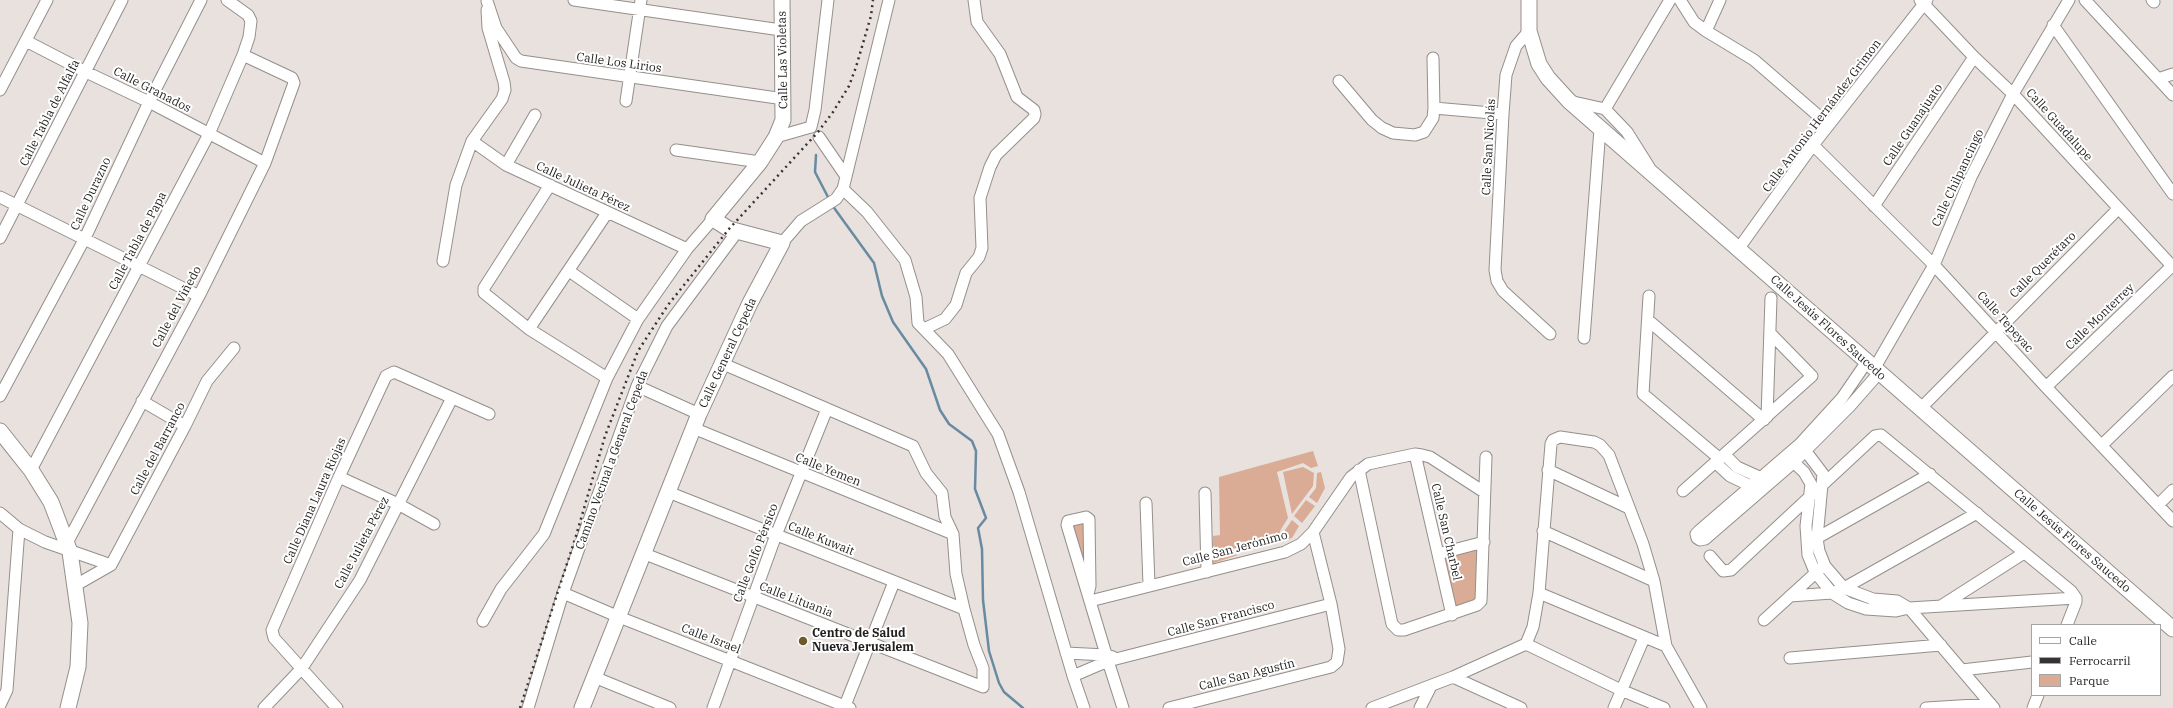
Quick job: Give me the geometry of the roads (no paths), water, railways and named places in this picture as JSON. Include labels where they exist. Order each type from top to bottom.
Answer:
[{"type":"street","points":[[0,90],[47,0]]},
{"type":"street","name":"Calle Tabla de Alfalfa","points":[[0,238],[122,0]]},
{"type":"street","name":"Calle Durazno","points":[[0,396],[85,238],[149,102],[201,0]]},
{"type":"street","name":"Calle Tabla de Papa","points":[[31,470],[140,267],[209,134],[242,55],[252,24],[250,18],[227,0]]},
{"type":"street","points":[[443,261],[456,185],[472,141],[502,99],[505,90],[488,28],[487,0]]},
{"type":"street","name":"Calle Los Lirios","points":[[487,0],[502,38],[521,61],[630,78],[784,99]]},
{"type":"street","points":[[574,0],[641,5],[782,30]]},
{"type":"street","name":"Calle Las Violetas","points":[[760,162],[776,137],[783,120],[782,0]]},
{"type":"street","points":[[828,0],[815,110],[815,132],[846,175]]},
{"type":"street","name":"Calle General Cepeda","points":[[582,708],[645,554],[699,414],[722,363],[782,243],[801,221],[836,199],[843,189],[887,15],[889,0]]},
{"type":"street","points":[[924,329],[945,319],[956,305],[966,273],[979,257],[982,248],[980,198],[990,167],[996,155],[1034,118],[1035,114],[1034,110],[1020,101],[1014,91],[1000,54],[977,22],[974,0]]},
{"type":"street","name":"Calle Jesús Flores Saucedo","points":[[1529,0],[1529,31],[1539,64],[1548,78],[1569,101],[1739,248],[1873,368],[2173,629]]},
{"type":"street","points":[[1605,109],[1670,0]]},
{"type":"street","points":[[1680,0],[1694,22],[1706,32],[1741,50],[1830,125]]},
{"type":"street","points":[[1706,32],[1720,0]]},
{"type":"street","name":"Calle Chilpancingo","points":[[1873,368],[1934,264],[1971,177],[2013,94],[2069,0]]},
{"type":"street","points":[[2085,0],[2173,95]]},
{"type":"street","name":"Calle Guadalupe","points":[[1924,1],[1974,57],[2013,94],[2173,267]]},
{"type":"street","name":"Calle Antonio Hernández Grimon","points":[[1739,248],[1814,145],[1924,1]]},
{"type":"street","points":[[626,101],[641,5]]},
{"type":"street","points":[[2053,26],[2173,194]]},
{"type":"street","name":"Calle San Nicolás","points":[[1529,31],[1516,46],[1506,75],[1495,270],[1497,281],[1503,291],[1550,334]]},
{"type":"street","name":"Calle Granados","points":[[26,41],[149,102],[265,163]]},
{"type":"street","name":"Calle del Viñedo","points":[[68,547],[142,401],[199,296],[265,163],[294,83],[292,78],[242,55]]},
{"type":"street","name":"Calle Guanajuato","points":[[1874,206],[1974,57]]},
{"type":"street","points":[[1339,81],[1372,120],[1382,128],[1393,133],[1410,135],[1424,132],[1433,118],[1433,58]]},
{"type":"street","points":[[2158,79],[2173,74]]},
{"type":"street","points":[[1569,101],[1605,109],[1627,132],[1653,175]]},
{"type":"street","points":[[1434,108],[1503,114]]},
{"type":"street","points":[[506,165],[535,115]]},
{"type":"street","points":[[1584,338],[1600,129]]},
{"type":"street","points":[[776,137],[815,132]]},
{"type":"street","name":"Calle Julieta Pérez","points":[[472,141],[506,165],[687,249]]},
{"type":"street","name":"Calle Tepeyac","points":[[1814,145],[1934,264],[2046,387],[2173,521]]},
{"type":"street","points":[[676,150],[760,162]]},
{"type":"street","points":[[483,621],[501,589],[539,543],[544,534],[607,378],[638,319],[687,249],[760,162]]},
{"type":"street","points":[[550,185],[484,288],[484,293],[529,329],[607,378]]},
{"type":"street","points":[[843,189],[867,212],[905,260],[916,297],[917,319],[924,329],[948,354],[998,434],[1019,492],[1066,653],[1084,708]]},
{"type":"street","points":[[0,196],[17,206],[85,238],[199,296]]},
{"type":"street","name":"Calle Querétaro","points":[[1920,409],[1995,331],[2118,209]]},
{"type":"street","points":[[529,329],[607,213]]},
{"type":"street","points":[[713,219],[737,232],[782,243]]},
{"type":"street","name":"Camino Vecinal a General Cepeda","points":[[528,708],[563,593],[637,386],[670,322],[737,232]]},
{"type":"street","name":"Calle Monterrey","points":[[2046,387],[2173,267]]},
{"type":"street","points":[[569,271],[638,319]]},
{"type":"street","points":[[1649,296],[1643,390],[1644,397],[1720,459],[1766,480]]},
{"type":"street","points":[[1765,419],[1771,298]]},
{"type":"street","points":[[1648,320],[1765,419]]},
{"type":"street","points":[[1684,492],[1812,376],[1770,333]]},
{"type":"street","name":"Calle del Barranco","points":[[111,565],[185,426],[207,381],[234,348]]},
{"type":"street","points":[[722,363],[913,446],[926,473],[942,492],[945,517],[953,534],[956,574],[964,609]]},
{"type":"street","points":[[1803,447],[1842,398],[1873,368]]},
{"type":"street","points":[[1756,489],[1699,531],[1696,534],[1697,538],[1700,540],[1705,539],[1756,489],[1803,447],[1873,368]]},
{"type":"street","name":"Calle Diana Laura Riojas","points":[[302,668],[274,638],[272,630],[339,477],[386,376],[394,372],[452,398]]},
{"type":"street","points":[[2102,446],[2173,376]]},
{"type":"street","points":[[637,386],[699,414]]},
{"type":"street","points":[[452,398],[489,414]]},
{"type":"street","name":"Calle Julieta Pérez","points":[[264,708],[302,668],[360,580],[452,398]]},
{"type":"street","points":[[142,401],[185,426]]},
{"type":"street","name":"Calle Golfo Pérsico","points":[[713,708],[776,534],[827,409]]},
{"type":"street","name":"Calle Yemen","points":[[693,428],[953,534]]},
{"type":"street","points":[[0,431],[31,470],[51,502],[68,547],[76,585],[80,623],[78,667],[68,708]]},
{"type":"street","points":[[1710,556],[1723,571],[1731,570],[1878,434],[1930,474],[2071,591],[2076,598],[2075,606],[2066,624]]},
{"type":"street","points":[[1372,708],[1453,677],[1526,644],[1533,627],[1539,593],[1548,470],[1551,444],[1556,438],[1600,445],[1609,455],[1654,580],[1666,646],[1701,708]]},
{"type":"street","points":[[1803,447],[1823,474],[1818,538],[1819,550],[1825,566],[1844,588],[1873,599],[1896,602],[1909,608],[1993,706]]},
{"type":"street","points":[[1415,454],[1430,458],[1484,492]]},
{"type":"street","name":"Calle San Jerónimo","points":[[1089,597],[1207,572],[1285,552],[1301,544],[1313,532],[1351,477],[1359,470],[1368,464],[1415,454]]},
{"type":"street","name":"Calle San Charbel","points":[[1415,454],[1452,615]]},
{"type":"street","points":[[1359,470],[1392,624],[1394,628],[1404,630],[1452,615],[1480,603],[1484,542],[1486,457]]},
{"type":"street","points":[[1720,459],[1730,476],[1756,489]]},
{"type":"street","points":[[1790,459],[1804,472],[1811,484],[1806,541],[1808,555],[1815,572],[1832,593],[1848,602],[1866,609],[1896,611],[1909,608],[2076,598]]},
{"type":"street","points":[[1548,470],[1629,508]]},
{"type":"street","points":[[1806,541],[1818,538],[1930,474]]},
{"type":"street","points":[[339,477],[398,504],[434,524]]},
{"type":"street","points":[[2158,505],[2173,490]]},
{"type":"street","name":"Calle Kuwait","points":[[668,492],[964,609]]},
{"type":"street","points":[[1204,493],[1207,572]]},
{"type":"street","points":[[1146,503],[1149,585]]},
{"type":"street","points":[[0,513],[19,529],[111,565]]},
{"type":"street","points":[[1790,596],[1832,593],[1844,588],[1977,513]]},
{"type":"street","points":[[1089,597],[1089,519],[1086,516],[1068,521],[1067,525],[1089,597],[1111,658],[1123,708]]},
{"type":"street","points":[[0,706],[7,690],[19,529]]},
{"type":"street","points":[[1543,531],[1654,580]]},
{"type":"street","points":[[1313,532],[1331,604]]},
{"type":"street","points":[[1438,554],[1484,542]]},
{"type":"street","points":[[1940,606],[2024,553]]},
{"type":"street","name":"Calle Lituania","points":[[645,554],[753,598],[983,687],[983,668],[974,645],[964,609]]},
{"type":"street","points":[[76,585],[111,565]]},
{"type":"street","points":[[1764,620],[1815,572],[1825,566]]},
{"type":"street","points":[[846,707],[894,582]]},
{"type":"street","name":"Calle Israel","points":[[563,593],[619,617],[846,707]]},
{"type":"street","points":[[1539,593],[1666,646]]},
{"type":"street","name":"Calle San Francisco","points":[[1073,676],[1111,658],[1331,604]]},
{"type":"street","name":"Calle San Agustín","points":[[1169,708],[1331,667],[1337,662],[1338,656],[1331,604]]},
{"type":"street","points":[[1614,708],[1644,638]]},
{"type":"street","points":[[1526,644],[1621,690],[1664,708]]},
{"type":"street","points":[[1790,658],[1941,645]]},
{"type":"street","name":"Calle San Francisco","points":[[1066,653],[1111,658]]},
{"type":"street","points":[[1962,670],[2031,662]]},
{"type":"street","points":[[302,668],[337,708]]},
{"type":"street","points":[[594,677],[670,708]]},
{"type":"street","points":[[1453,677],[1521,708]]},
{"type":"street","points":[[1420,708],[1431,686]]},
{"type":"street","points":[[2033,708],[2038,696]]},
{"type":"street","points":[[1926,708],[1993,706]]},
{"type":"waterway","points":[[816,155],[815,172],[829,199]]},
{"type":"waterway","points":[[832,205],[874,263],[882,296],[893,322],[926,369],[940,410],[949,424],[972,441],[976,451],[975,489],[986,518],[978,528],[982,549],[983,600],[989,651],[999,683],[1004,692],[1023,708]]},
{"type":"railway","points":[[520,708],[576,536],[605,436],[638,351],[668,305],[729,229],[818,132],[833,112],[849,86],[856,67],[871,16],[873,0]]},
{"type":"place","name":"Centro de Salud Nueva Jerusalem","points":[[803,641]]}]
